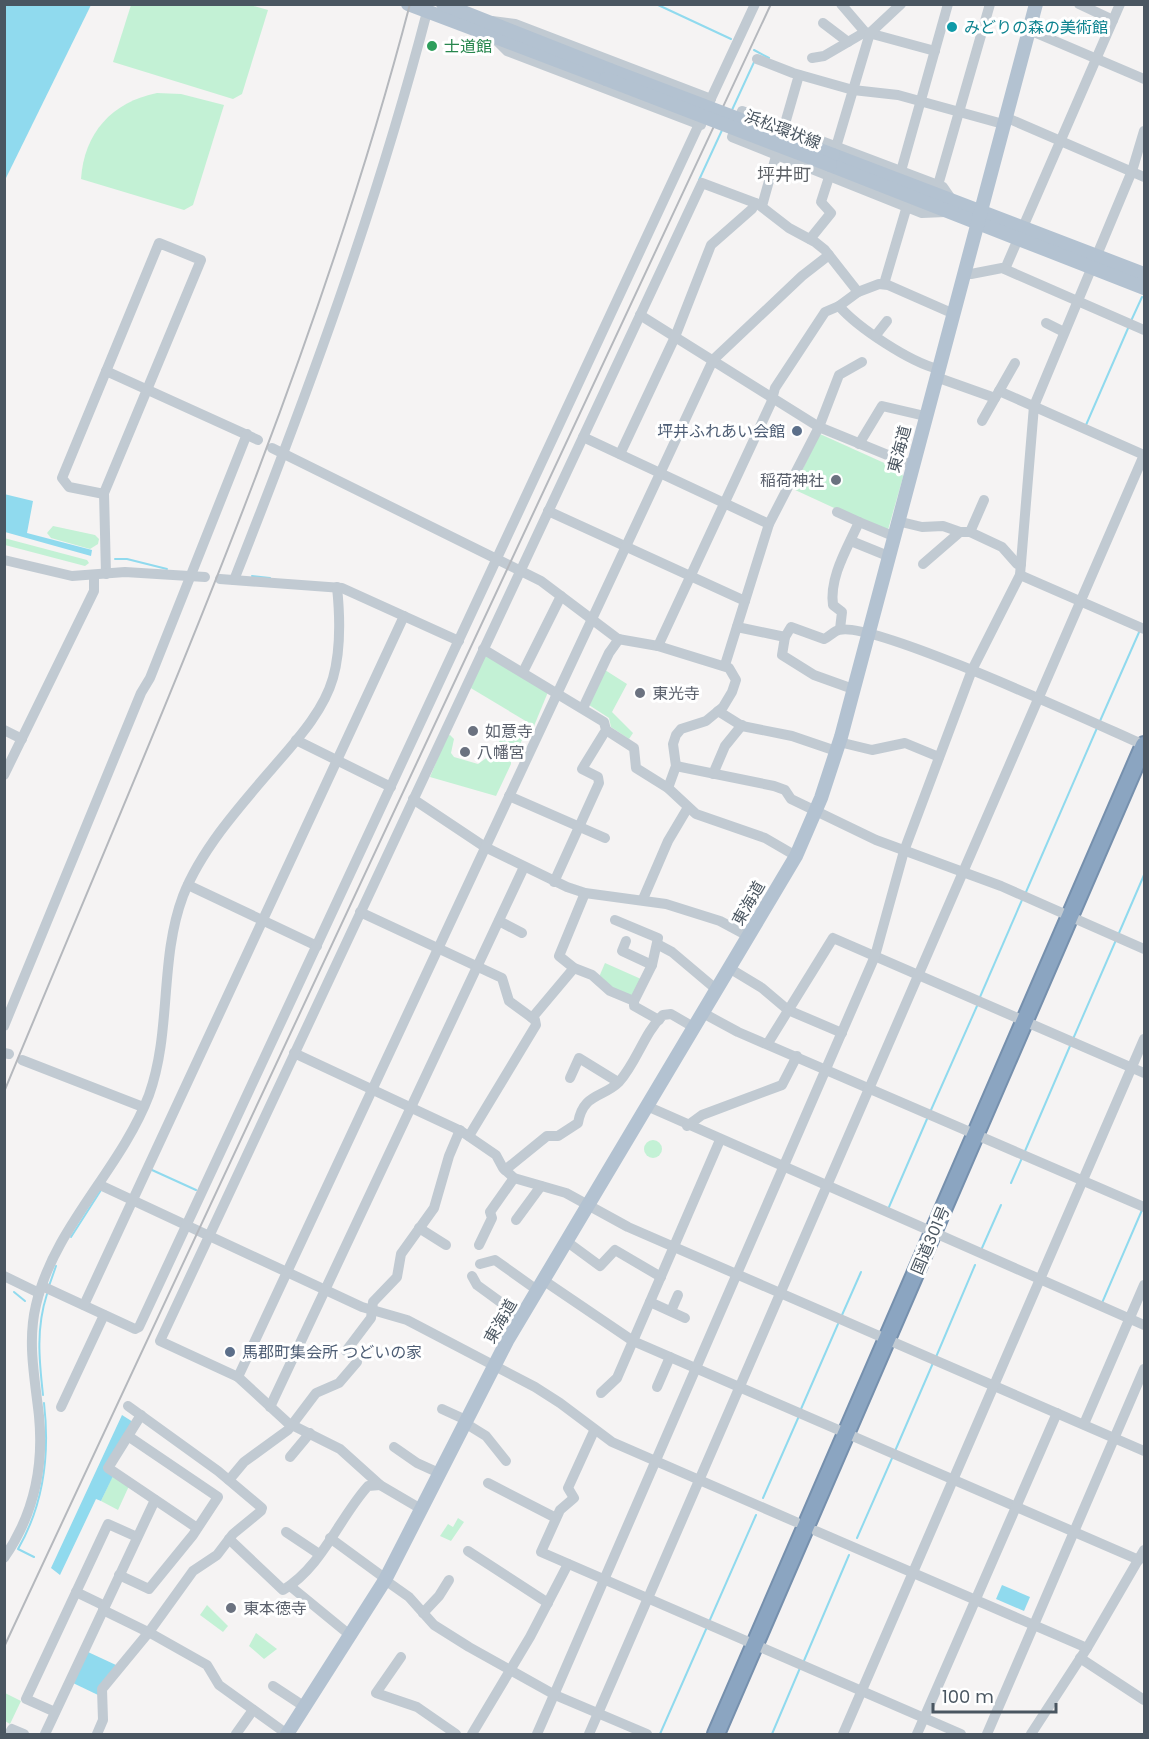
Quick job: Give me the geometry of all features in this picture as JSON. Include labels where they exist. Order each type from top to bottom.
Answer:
[{"type":"highway","name":"国道301号","points":[[716,1734],[1144,745]]},
{"type":"main road","name":"浜松環状線","points":[[408,4],[427,12],[489,29],[1094,261],[1144,274]]},
{"type":"main road","name":"浜松環状線","points":[[443,4],[489,29]]},
{"type":"main road","name":"東海道","points":[[287,1734],[385,1580],[521,1317],[649,1107],[796,856],[816,810],[838,746],[1036,4]]},
{"type":"main road","name":"浜松環状線","points":[[1094,261],[1144,288]]},
{"type":"street","points":[[4,1276],[84,1305],[135,1329],[139,1327],[701,125],[755,4]]},
{"type":"street","points":[[841,4],[867,33],[935,51]]},
{"type":"street","points":[[812,58],[824,56],[867,33],[901,4]]},
{"type":"street","points":[[901,171],[948,4]]},
{"type":"street","points":[[939,185],[990,4]]},
{"type":"street","points":[[1079,4],[1113,20]]},
{"type":"street","points":[[1005,269],[1120,4]]},
{"type":"street","points":[[234,580],[333,322],[369,211],[427,12]]},
{"type":"street","points":[[701,125],[507,51],[489,29],[497,21],[515,24],[711,99]]},
{"type":"street","points":[[823,23],[848,42]]},
{"type":"street","points":[[1029,30],[1144,79]]},
{"type":"street","points":[[810,239],[831,213],[821,202],[867,33]]},
{"type":"street","points":[[757,59],[799,75],[853,90],[892,94],[1004,121],[1061,141],[1144,177]]},
{"type":"street","points":[[620,454],[675,337],[711,245],[758,204],[777,154],[799,75]]},
{"type":"street","points":[[784,127],[742,111],[732,137],[777,154],[832,160],[901,171],[939,185],[950,206],[922,213],[907,206],[832,160],[784,127]]},
{"type":"street","points":[[537,1734],[875,956],[904,851],[939,757],[972,670],[1021,570],[1034,406],[1132,171],[1144,131]]},
{"type":"street","points":[[422,1509],[380,1485],[345,1452],[310,1432],[292,1425],[238,1377],[160,1341],[702,183],[758,204],[789,228],[810,239],[830,255],[858,291]]},
{"type":"street","points":[[884,284],[907,206]]},
{"type":"street","points":[[104,494],[69,487],[62,478],[159,243],[201,260],[104,494],[106,573]]},
{"type":"street","points":[[238,1377],[713,360],[798,279],[830,255]]},
{"type":"street","points":[[964,272],[1005,269],[1144,330]]},
{"type":"street","points":[[658,646],[773,398],[775,388],[825,312],[839,306],[858,291],[884,284],[954,314]]},
{"type":"street","points":[[589,1734],[1144,455],[1034,406],[937,373],[853,321],[839,306]]},
{"type":"street","points":[[640,315],[819,427],[912,465]]},
{"type":"street","points":[[876,335],[887,321]]},
{"type":"street","points":[[1046,324],[1064,332]]},
{"type":"street","points":[[725,665],[769,524],[819,427],[839,375],[862,362]]},
{"type":"street","points":[[982,421],[1015,363]]},
{"type":"street","points":[[106,371],[258,440]]},
{"type":"street","points":[[859,444],[882,406],[925,416]]},
{"type":"street","points":[[4,1026],[141,693],[148,684],[247,434]]},
{"type":"street","points":[[583,437],[769,524]]},
{"type":"street","points":[[272,448],[541,580],[620,639],[658,646],[725,665],[733,671],[736,680],[728,700],[706,721],[678,732],[674,744],[676,766],[668,788]]},
{"type":"street","points":[[923,564],[965,532],[984,500]]},
{"type":"street","points":[[549,511],[745,601]]},
{"type":"street","points":[[837,512],[893,536]]},
{"type":"street","points":[[897,521],[922,527],[943,526],[965,532],[1002,548],[1021,570],[1081,602],[1144,629]]},
{"type":"street","points":[[840,629],[842,612],[832,605],[832,597],[836,575],[859,522]]},
{"type":"street","points":[[851,541],[888,556]]},
{"type":"street","points":[[4,560],[63,574],[106,573],[205,577]]},
{"type":"street","points":[[4,775],[94,591],[94,575]]},
{"type":"street","points":[[220,579],[337,587],[459,641]]},
{"type":"street","points":[[4,1558],[26,1519],[39,1471],[40,1425],[31,1348],[32,1325],[40,1289],[58,1250],[100,1185],[143,1107],[158,1064],[170,944],[188,885],[202,859],[296,740],[320,705],[334,676],[337,655],[337,587]]},
{"type":"street","points":[[523,672],[561,596]]},
{"type":"street","points":[[84,1305],[404,616]]},
{"type":"street","points":[[737,627],[785,637]]},
{"type":"street","points":[[853,689],[814,675],[782,655],[785,637],[791,627],[824,639],[840,629],[868,633],[922,650],[1144,745]]},
{"type":"street","points":[[583,708],[609,653],[620,639]]},
{"type":"street","points":[[483,648],[604,722],[606,730],[634,748],[636,768],[668,788],[687,809],[700,816],[765,838],[796,856]]},
{"type":"street","points":[[718,711],[742,725],[838,746],[872,750],[905,743],[939,757]]},
{"type":"street","points":[[713,774],[725,746],[742,725]]},
{"type":"street","points":[[4,730],[22,739]]},
{"type":"street","points":[[554,882],[599,783],[598,777],[582,769],[606,730]]},
{"type":"street","points":[[296,740],[392,787]]},
{"type":"street","points":[[676,766],[774,786],[784,790],[791,799],[904,851],[1070,916],[1144,948]]},
{"type":"street","points":[[509,796],[605,838]]},
{"type":"street","points":[[413,799],[485,847],[554,882],[585,893],[643,899],[692,911],[726,923],[748,936]]},
{"type":"street","points":[[643,899],[668,841],[687,809]]},
{"type":"street","points":[[270,1407],[524,867]]},
{"type":"street","points":[[188,885],[317,946]]},
{"type":"street","points":[[585,893],[559,956],[574,968],[592,975],[610,992],[634,1001]]},
{"type":"street","points":[[346,1351],[371,1318],[373,1302],[397,1277],[400,1254],[434,1208],[449,1156],[536,1025],[532,1018],[509,1001],[502,978],[360,912]]},
{"type":"street","points":[[615,920],[658,938],[652,964],[634,1001],[634,1006],[658,1020]]},
{"type":"street","points":[[499,921],[522,933]]},
{"type":"street","points":[[768,1043],[833,938],[1144,1073]]},
{"type":"street","points":[[626,941],[622,951],[652,964]]},
{"type":"street","points":[[657,944],[672,952],[717,990]]},
{"type":"street","points":[[532,1018],[574,968]]},
{"type":"street","points":[[729,968],[762,988],[788,1010],[842,1033]]},
{"type":"street","points":[[703,1013],[796,1056],[1144,1207]]},
{"type":"street","points":[[479,1245],[492,1218],[490,1212],[510,1174],[547,1136],[558,1136],[578,1123],[580,1114],[591,1099],[618,1082],[641,1052],[658,1020],[668,1014],[695,1028]]},
{"type":"street","points":[[843,1734],[1144,1039]]},
{"type":"street","points":[[294,1053],[464,1133],[496,1155],[510,1174],[566,1193],[621,1223],[674,1247],[1144,1451]]},
{"type":"street","points":[[687,1126],[702,1115],[782,1085],[796,1056]]},
{"type":"street","points":[[570,1078],[579,1058],[618,1082]]},
{"type":"street","points":[[22,1060],[143,1107]]},
{"type":"street","points":[[649,1107],[687,1126],[1144,1324]]},
{"type":"street","points":[[602,1393],[617,1378],[720,1140]]},
{"type":"street","points":[[100,1185],[327,1290],[412,1323],[560,1403],[594,1431],[612,1442],[744,1500],[752,1497],[806,1526],[867,1547],[870,1554],[1087,1648]]},
{"type":"street","points":[[516,1220],[541,1186]]},
{"type":"street","points":[[419,1228],[446,1245]]},
{"type":"street","points":[[566,1241],[600,1266],[615,1250],[661,1277]]},
{"type":"street","points":[[480,1264],[495,1260],[633,1341],[1139,1560]]},
{"type":"street","points":[[472,1276],[477,1285],[521,1317]]},
{"type":"street","points":[[1084,1424],[1144,1285]]},
{"type":"street","points":[[671,1311],[678,1295]]},
{"type":"street","points":[[650,1302],[685,1318]]},
{"type":"street","points":[[61,1407],[104,1315]]},
{"type":"street","points":[[657,1387],[670,1357]]},
{"type":"street","points":[[229,1480],[244,1462],[292,1425],[316,1393],[339,1383],[357,1362]]},
{"type":"street","points":[[987,1734],[1144,1369]]},
{"type":"street","points":[[97,1734],[103,1720],[102,1689],[149,1632],[180,1586],[196,1568],[217,1555],[229,1539],[250,1522],[262,1508],[229,1480],[128,1406]]},
{"type":"street","points":[[441,1409],[486,1436],[506,1461]]},
{"type":"street","points":[[917,1734],[1057,1413]]},
{"type":"street","points":[[141,1415],[108,1468],[197,1528]]},
{"type":"street","points":[[594,1431],[568,1488],[574,1498],[560,1510],[541,1552],[961,1734]]},
{"type":"street","points":[[290,1457],[310,1432]]},
{"type":"street","points":[[119,1575],[149,1589],[219,1497],[128,1436]]},
{"type":"street","points":[[394,1447],[417,1463],[439,1473]]},
{"type":"street","points":[[489,1483],[556,1518]]},
{"type":"street","points":[[229,1539],[283,1590],[308,1571],[351,1506],[368,1486],[380,1485]]},
{"type":"street","points":[[45,1734],[155,1500]]},
{"type":"street","points":[[55,1712],[26,1699],[76,1592],[108,1524],[137,1537]]},
{"type":"street","points":[[286,1532],[319,1554]]},
{"type":"street","points":[[330,1538],[405,1593],[436,1627],[555,1695],[647,1734]]},
{"type":"street","points":[[1031,1734],[1087,1648],[1144,1550]]},
{"type":"street","points":[[468,1551],[548,1603]]},
{"type":"street","points":[[472,1734],[510,1671],[568,1564]]},
{"type":"street","points":[[423,1613],[440,1596],[449,1580]]},
{"type":"street","points":[[290,1586],[351,1636]]},
{"type":"street","points":[[76,1592],[207,1665],[216,1682],[287,1734]]},
{"type":"street","points":[[402,1657],[376,1693],[417,1707],[456,1734]]},
{"type":"street","points":[[1080,1658],[1144,1700]]},
{"type":"street","points":[[273,1686],[305,1707]]},
{"type":"street","points":[[236,1734],[253,1710]]},
{"type":"street","points":[[9,1734],[12,1729],[24,1734]]},
{"type":"green space","points":[[131,5],[250,5],[268,10],[242,94],[233,99],[113,62]]},
{"type":"green space","points":[[157,93],[181,94],[224,105],[193,205],[184,210],[81,179],[88,147],[103,122],[127,104]]},
{"type":"green space","points":[[820,434],[902,471],[903,477],[888,530],[884,531],[793,489]]},
{"type":"green space","points":[[53,526],[95,535],[99,539],[98,544],[90,549],[51,538],[47,533]]},
{"type":"green space","points":[[4,538],[87,560],[89,563],[85,566],[5,545]]},
{"type":"green space","points":[[485,655],[548,692],[534,726],[469,687]]},
{"type":"green space","points":[[605,670],[627,684],[612,712],[633,733],[629,739],[611,727],[609,718],[589,705]]},
{"type":"green space","points":[[522,724],[528,728],[515,754],[500,745],[498,737],[503,731]]},
{"type":"green space","points":[[450,735],[454,739],[451,753],[454,757],[478,764],[496,751],[511,758],[511,764],[496,796],[430,777],[447,736]]},
{"type":"green space","points":[[605,963],[641,979],[633,996],[620,993],[599,977]]},
{"type":"green space","points":[[653,1140],[659,1143],[662,1149],[659,1155],[653,1158],[647,1155],[644,1149],[647,1143]]},
{"type":"green space","points":[[113,1475],[129,1486],[118,1510],[101,1501]]},
{"type":"green space","points":[[458,1518],[464,1522],[451,1541],[440,1536],[448,1524],[453,1527]]},
{"type":"green space","points":[[207,1605],[228,1626],[223,1632],[200,1615]]},
{"type":"green space","points":[[256,1633],[277,1649],[264,1659],[249,1646]]},
{"type":"green space","points":[[5,1693],[21,1701],[10,1724],[5,1721]]},
{"type":"water","points":[[4,5],[91,5],[5,180]]},
{"type":"water","points":[[4,494],[33,501],[27,533],[92,550],[91,556],[5,532]]},
{"type":"water","points":[[122,1415],[133,1422],[103,1468],[113,1476],[101,1501],[96,1499],[60,1575],[51,1568]]},
{"type":"water","points":[[1002,1585],[1030,1597],[1024,1611],[996,1599]]},
{"type":"water","points":[[88,1652],[116,1665],[98,1695],[73,1683]]},
{"type":"waterway","points":[[656,4],[731,39]]},
{"type":"waterway","points":[[754,50],[769,58]]},
{"type":"waterway","points":[[732,110],[755,60]]},
{"type":"waterway","points":[[699,180],[723,128]]},
{"type":"waterway","points":[[1131,321],[1142,297]]},
{"type":"waterway","points":[[1086,425],[1129,326]]},
{"type":"waterway","points":[[115,559],[127,559],[167,569]]},
{"type":"waterway","points":[[252,576],[270,578]]},
{"type":"waterway","points":[[1100,721],[1140,630]]},
{"type":"waterway","points":[[1026,892],[1097,728]]},
{"type":"waterway","points":[[1119,933],[1144,875]]},
{"type":"waterway","points":[[980,997],[1022,900]]},
{"type":"waterway","points":[[1073,1039],[1116,940]]},
{"type":"waterway","points":[[931,1110],[977,1006]]},
{"type":"waterway","points":[[1025,1151],[1070,1046]]},
{"type":"waterway","points":[[889,1207],[927,1119]]},
{"type":"waterway","points":[[1011,1183],[1022,1158]]},
{"type":"waterway","points":[[152,1170],[196,1190]]},
{"type":"waterway","points":[[71,1237],[101,1190]]},
{"type":"waterway","points":[[982,1248],[1001,1205]]},
{"type":"waterway","points":[[1102,1303],[1142,1210]]},
{"type":"waterway","points":[[936,1357],[975,1265]]},
{"type":"waterway","points":[[49,1286],[56,1266]]},
{"type":"waterway","points":[[842,1315],[861,1272]]},
{"type":"waterway","points":[[14,1292],[25,1301]]},
{"type":"waterway","points":[[43,1395],[40,1331],[47,1294]]},
{"type":"waterway","points":[[801,1409],[838,1324]]},
{"type":"waterway","points":[[895,1451],[933,1363]]},
{"type":"waterway","points":[[34,1557],[18,1549],[34,1515],[43,1479],[46,1441],[44,1403]]},
{"type":"waterway","points":[[763,1498],[799,1416]]},
{"type":"waterway","points":[[857,1538],[893,1456]]},
{"type":"waterway","points":[[709,1622],[756,1515]]},
{"type":"waterway","points":[[803,1663],[849,1555]]},
{"type":"waterway","points":[[660,1734],[707,1627]]},
{"type":"waterway","points":[[772,1734],[800,1668]]},
{"type":"railway","points":[[4,1092],[172,689],[277,419],[326,282],[370,144],[410,4]]},
{"type":"railway","points":[[4,1647],[771,4]]},
{"type":"place","name":"みどりの森の美術館","points":[[952,27]]},
{"type":"place","name":"士道館","points":[[432,46]]},
{"type":"place","name":"坪井ふれあい会館","points":[[797,431]]},
{"type":"place","name":"稲荷神社","points":[[836,480]]},
{"type":"place","name":"東光寺","points":[[640,693]]},
{"type":"place","name":"如意寺","points":[[473,731]]},
{"type":"place","name":"八幡宮","points":[[465,752]]},
{"type":"place","name":"馬郡町集会所 つどいの家","points":[[230,1352]]},
{"type":"place","name":"東本徳寺","points":[[231,1608]]},
{"type":"district","name":"坪井町","points":[[784,175]]}]
